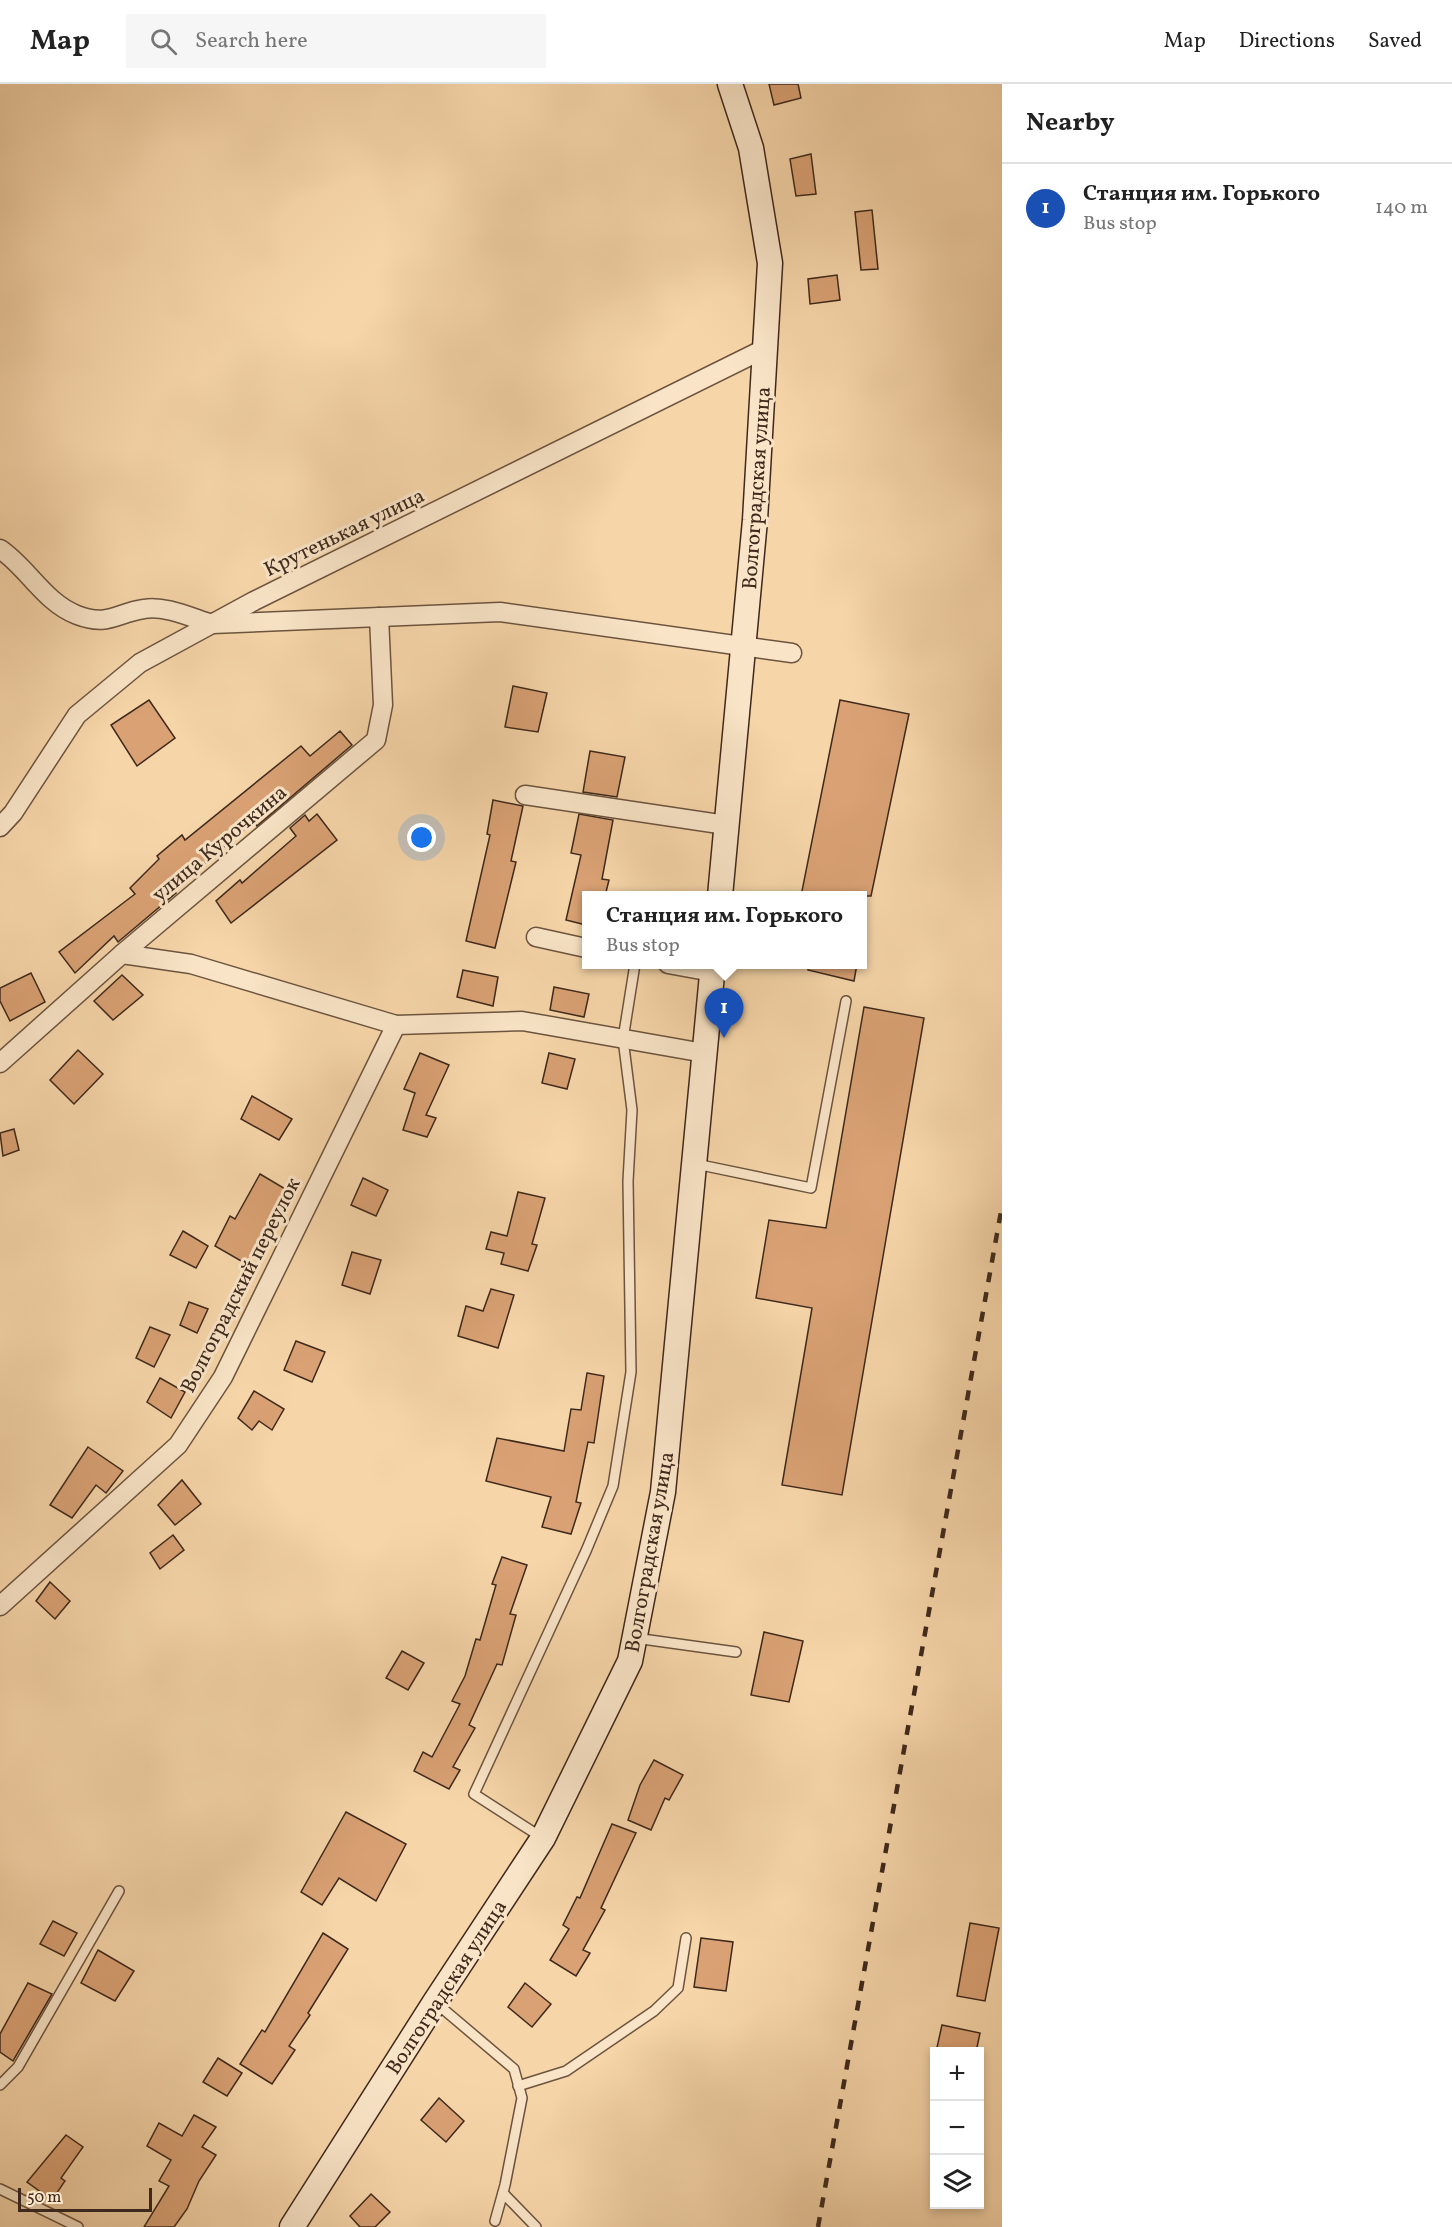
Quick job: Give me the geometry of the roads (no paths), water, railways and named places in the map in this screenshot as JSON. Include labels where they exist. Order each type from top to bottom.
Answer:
[{"type":"main road","name":"Волгоградская улица","points":[[720,891],[755,520],[770,263],[751,148],[730,84]]},
{"type":"main road","name":"Волгоградская улица","points":[[292,2227],[435,2002],[543,1838],[630,1661],[663,1492],[713,969]]},
{"type":"street","name":"Крутенькая улица","points":[[0,827],[13,813],[77,716],[140,663],[212,624],[766,348]]},
{"type":"street","points":[[0,549],[14,559],[54,601],[75,614],[96,621],[123,617],[145,608],[169,611],[212,624],[500,612],[792,653]]},
{"type":"street","name":"улица Курочкина","points":[[0,1063],[122,954],[376,740],[383,705],[379,617]]},
{"type":"street","points":[[525,795],[726,825]]},
{"type":"street","points":[[536,937],[582,947]]},
{"type":"street","points":[[122,954],[191,964],[396,1024],[522,1021],[705,1053]]},
{"type":"street","name":"Волгоградский переулок","points":[[0,1606],[178,1445],[222,1377],[396,1024]]},
{"type":"lane","points":[[543,1838],[474,1794],[586,1551],[613,1486],[631,1372],[628,1181],[632,1110],[623,1039],[634,969]]},
{"type":"lane","points":[[694,1163],[811,1188],[846,1001]]},
{"type":"lane","points":[[635,1638],[736,1652]]},
{"type":"lane","points":[[0,2085],[18,2067],[119,1891]]},
{"type":"lane","points":[[518,2086],[566,2071],[654,2012],[678,1988],[686,1938]]},
{"type":"lane","points":[[435,2002],[514,2069],[522,2098],[503,2193],[495,2221]]},
{"type":"lane","points":[[0,2189],[78,2227]]},
{"type":"lane","points":[[503,2193],[536,2227]]},
{"type":"railway","points":[[818,2227],[1002,1206]]},
{"type":"place","name":"Станция им. Горького","points":[[724,1038]]}]
